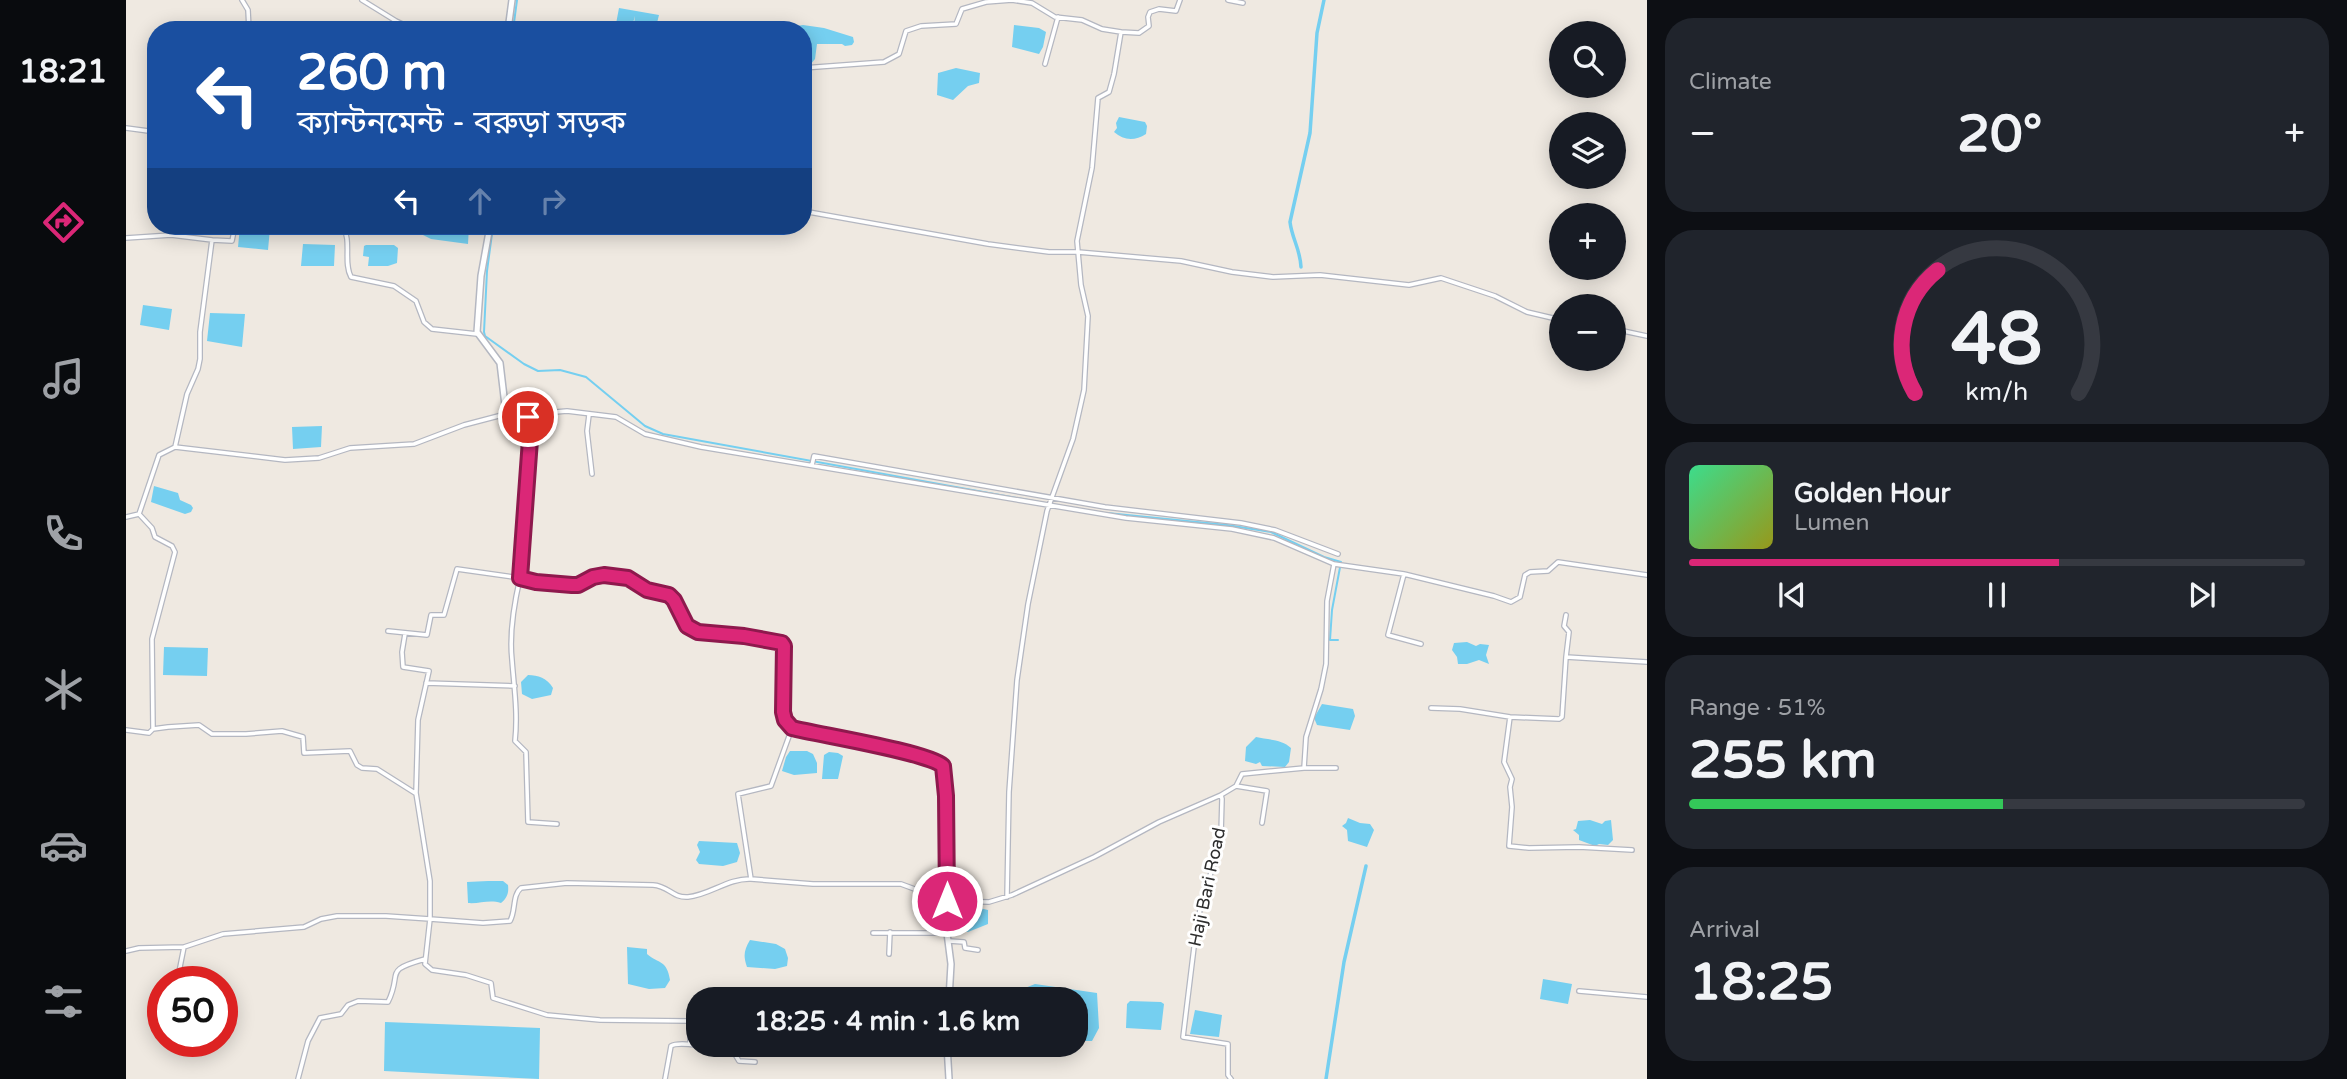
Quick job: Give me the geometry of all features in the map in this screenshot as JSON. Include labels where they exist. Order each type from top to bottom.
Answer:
[{"type":"main road","points":[[509,21],[512,0]]},
{"type":"main road","points":[[488,235],[481,276],[477,334],[500,363],[506,414],[524,415],[530,420],[520,578],[572,585],[604,575],[628,578],[647,590],[669,595],[687,626],[698,632],[782,643],[783,712],[785,720],[792,728],[909,754],[938,762],[943,766],[950,987]]},
{"type":"main road","points":[[947,1057],[948,1079]]},
{"type":"street","points":[[242,0],[248,10],[249,21]]},
{"type":"street","points":[[362,0],[396,21]]},
{"type":"street","points":[[812,67],[884,62],[898,54],[908,30],[921,26],[956,24],[962,9],[975,4],[1032,2],[1058,17],[1082,20],[1102,29],[1142,32],[1149,26],[1149,12],[1159,9],[1176,11],[1180,0]]},
{"type":"street","points":[[1228,0],[1243,3]]},
{"type":"street","points":[[1045,64],[1058,17]]},
{"type":"street","points":[[1007,897],[1009,792],[1017,680],[1028,604],[1050,502],[1073,439],[1084,390],[1088,316],[1081,285],[1078,251],[1080,226],[1092,168],[1098,98],[1109,92],[1121,32]]},
{"type":"street","points":[[126,128],[147,131]]},
{"type":"street","points":[[812,213],[988,244],[1049,252],[1078,251],[1181,261],[1273,277],[1320,275],[1409,285],[1441,278],[1549,318]]},
{"type":"street","points":[[126,238],[171,235],[232,241],[233,235]]},
{"type":"street","points":[[346,235],[348,273],[351,277],[394,286],[416,301],[424,322],[432,329],[477,334]]},
{"type":"street","points":[[176,447],[187,394],[200,359],[200,332],[212,240]]},
{"type":"street","points":[[1626,332],[1647,336]]},
{"type":"street","points":[[530,420],[536,415],[555,412],[616,417],[645,434],[701,447],[951,479],[1126,518],[1232,528],[1275,538],[1335,564],[1404,574],[1511,602],[1520,597],[1525,575],[1548,571],[1558,562],[1647,575]]},
{"type":"street","points":[[139,514],[159,455],[176,447],[285,460],[319,458],[350,448],[414,444],[464,425],[506,414]]},
{"type":"street","points":[[589,415],[587,431],[592,474]]},
{"type":"street","points":[[813,461],[1050,502],[1241,523],[1275,530],[1338,554]]},
{"type":"street","points":[[126,517],[139,514]]},
{"type":"street","points":[[139,514],[152,528],[155,537],[172,546],[175,552],[152,639],[153,730]]},
{"type":"street","points":[[1304,768],[1306,737],[1321,689],[1325,664],[1327,601],[1335,564]]},
{"type":"street","points":[[388,631],[427,635],[431,615],[444,615],[457,569],[520,578],[511,642],[517,696],[515,741],[525,749],[527,759],[528,822],[556,824]]},
{"type":"street","points":[[1404,574],[1388,635],[1420,644]]},
{"type":"street","points":[[1430,708],[1460,709],[1510,717],[1561,718],[1569,631],[1564,626],[1566,615]]},
{"type":"street","points":[[405,634],[403,666],[427,670],[429,673],[418,720],[416,793],[430,881],[430,919],[425,964],[432,970],[466,975],[491,983],[491,997],[547,1015],[600,1020],[686,1021]]},
{"type":"street","points":[[1566,657],[1647,662]]},
{"type":"street","points":[[426,683],[515,686]]},
{"type":"street","points":[[1510,717],[1504,762],[1512,779],[1510,847],[1632,850]]},
{"type":"street","points":[[126,730],[149,733],[153,730],[199,725],[212,734],[282,731],[303,737],[304,753],[350,751],[357,765],[377,769],[416,793]]},
{"type":"street","points":[[751,879],[738,794],[771,786],[792,728]]},
{"type":"street","points":[[1221,795],[1236,786],[1242,774],[1336,768]]},
{"type":"street","points":[[1236,786],[1267,791],[1262,823]]},
{"type":"street","name":"Haji Bari Road","points":[[430,919],[483,923],[510,921],[513,917],[516,892],[521,888],[567,883],[663,886],[680,897],[691,897],[738,879],[813,884],[901,884],[922,894],[947,901],[989,902],[1007,897],[1094,857],[1159,822],[1221,795],[1218,854],[1203,894],[1183,1037],[1228,1044],[1228,1075],[1231,1079]]},
{"type":"street","points":[[126,951],[184,947],[223,934],[304,927],[321,919],[337,916],[430,919]]},
{"type":"street","points":[[889,954],[890,932]]},
{"type":"street","points":[[873,933],[947,933]]},
{"type":"street","points":[[948,941],[964,942],[965,948],[978,950]]},
{"type":"street","points":[[180,966],[184,947]]},
{"type":"street","points":[[299,1079],[308,1041],[320,1018],[341,1014],[348,1005],[358,1001],[388,1002],[396,971],[403,965],[425,959]]},
{"type":"street","points":[[1579,991],[1647,997]]},
{"type":"street","points":[[665,1079],[672,1044],[686,1043]]},
{"type":"street","points":[[737,1057],[739,1060],[755,1062]]},
{"type":"water","points":[[619,8],[659,15],[658,21],[634,21],[635,16],[634,21],[617,21]]},
{"type":"water","points":[[1014,25],[1039,28],[1046,32],[1039,54],[1012,47]]},
{"type":"water","points":[[812,26],[853,37],[852,45],[817,44],[812,63]]},
{"type":"water","points":[[956,68],[980,73],[979,83],[968,86],[953,100],[937,95],[938,73]]},
{"type":"water","points":[[1119,117],[1145,122],[1146,134],[1130,139],[1118,135],[1114,132]]},
{"type":"water","points":[[239,235],[269,235],[268,250],[238,247]]},
{"type":"water","points":[[423,235],[468,235],[468,244],[431,239]]},
{"type":"water","points":[[303,244],[335,245],[334,266],[301,266]]},
{"type":"water","points":[[366,245],[394,245],[398,248],[397,263],[368,266],[369,257],[363,256]]},
{"type":"water","points":[[143,305],[172,309],[169,330],[140,325]]},
{"type":"water","points":[[210,313],[245,314],[242,347],[207,341]]},
{"type":"water","points":[[322,426],[321,447],[293,449],[292,427]]},
{"type":"water","points":[[154,486],[178,493],[180,500],[191,505],[191,512],[185,514],[151,502]]},
{"type":"water","points":[[1467,642],[1476,646],[1489,645],[1486,655],[1489,664],[1479,660],[1458,664],[1452,650],[1454,643]]},
{"type":"water","points":[[164,647],[208,648],[207,676],[163,675]]},
{"type":"water","points":[[528,675],[545,679],[553,688],[551,695],[532,699],[522,694],[521,682]]},
{"type":"water","points":[[1322,704],[1353,709],[1355,716],[1350,730],[1317,725],[1314,718]]},
{"type":"water","points":[[1256,737],[1279,741],[1291,748],[1289,762],[1285,767],[1262,766],[1260,762],[1256,764],[1245,761],[1246,747]]},
{"type":"water","points":[[790,751],[807,751],[813,754],[817,773],[794,775],[782,771]]},
{"type":"water","points":[[829,752],[843,756],[838,779],[822,779],[824,755]]},
{"type":"water","points":[[1348,818],[1370,824],[1374,830],[1367,847],[1348,841],[1347,830],[1342,826]]},
{"type":"water","points":[[1590,820],[1602,824],[1611,820],[1613,840],[1608,845],[1595,846],[1579,840],[1579,835],[1573,830],[1576,829],[1578,821]]},
{"type":"water","points":[[699,841],[737,843],[740,853],[737,862],[723,866],[699,864],[696,860],[700,852],[697,845]]},
{"type":"water","points":[[503,881],[508,885],[508,890],[501,903],[468,903],[467,882]]},
{"type":"water","points":[[975,907],[988,910],[988,924],[968,932],[957,930],[954,927],[957,913],[970,916]]},
{"type":"water","points":[[750,940],[776,944],[785,949],[787,966],[775,969],[747,967],[745,953]]},
{"type":"water","points":[[627,947],[647,949],[647,954],[665,966],[670,980],[665,988],[649,989],[628,984]]},
{"type":"water","points":[[1543,979],[1572,984],[1568,1004],[1540,999]]},
{"type":"water","points":[[1035,984],[1056,987],[1028,987]]},
{"type":"water","points":[[1088,992],[1097,993],[1099,1028],[1092,1041],[1088,1041]]},
{"type":"water","points":[[1130,1001],[1164,1004],[1161,1030],[1126,1028],[1127,1004]]},
{"type":"water","points":[[1195,1010],[1222,1015],[1219,1037],[1190,1034]]},
{"type":"water","points":[[385,1022],[540,1028],[539,1079],[384,1071]]},
{"type":"waterway","points":[[514,21],[517,0]]},
{"type":"waterway","points":[[1301,267],[1290,222],[1310,133],[1317,33],[1324,0]]},
{"type":"waterway","points":[[492,235],[487,271],[485,336],[538,371],[560,370],[586,377],[645,426],[663,434],[1050,504]]},
{"type":"waterway","points":[[1107,513],[1271,532],[1324,557],[1341,562],[1332,610],[1330,640],[1338,640]]},
{"type":"waterway","points":[[1326,1079],[1344,962],[1366,866]]},
{"type":"route","points":[[528,417],[531,426],[520,578],[578,585],[604,575],[628,578],[647,590],[669,595],[687,626],[698,632],[782,643],[783,712],[785,720],[792,728],[909,754],[938,762],[943,766],[946,796],[947,901]]}]
